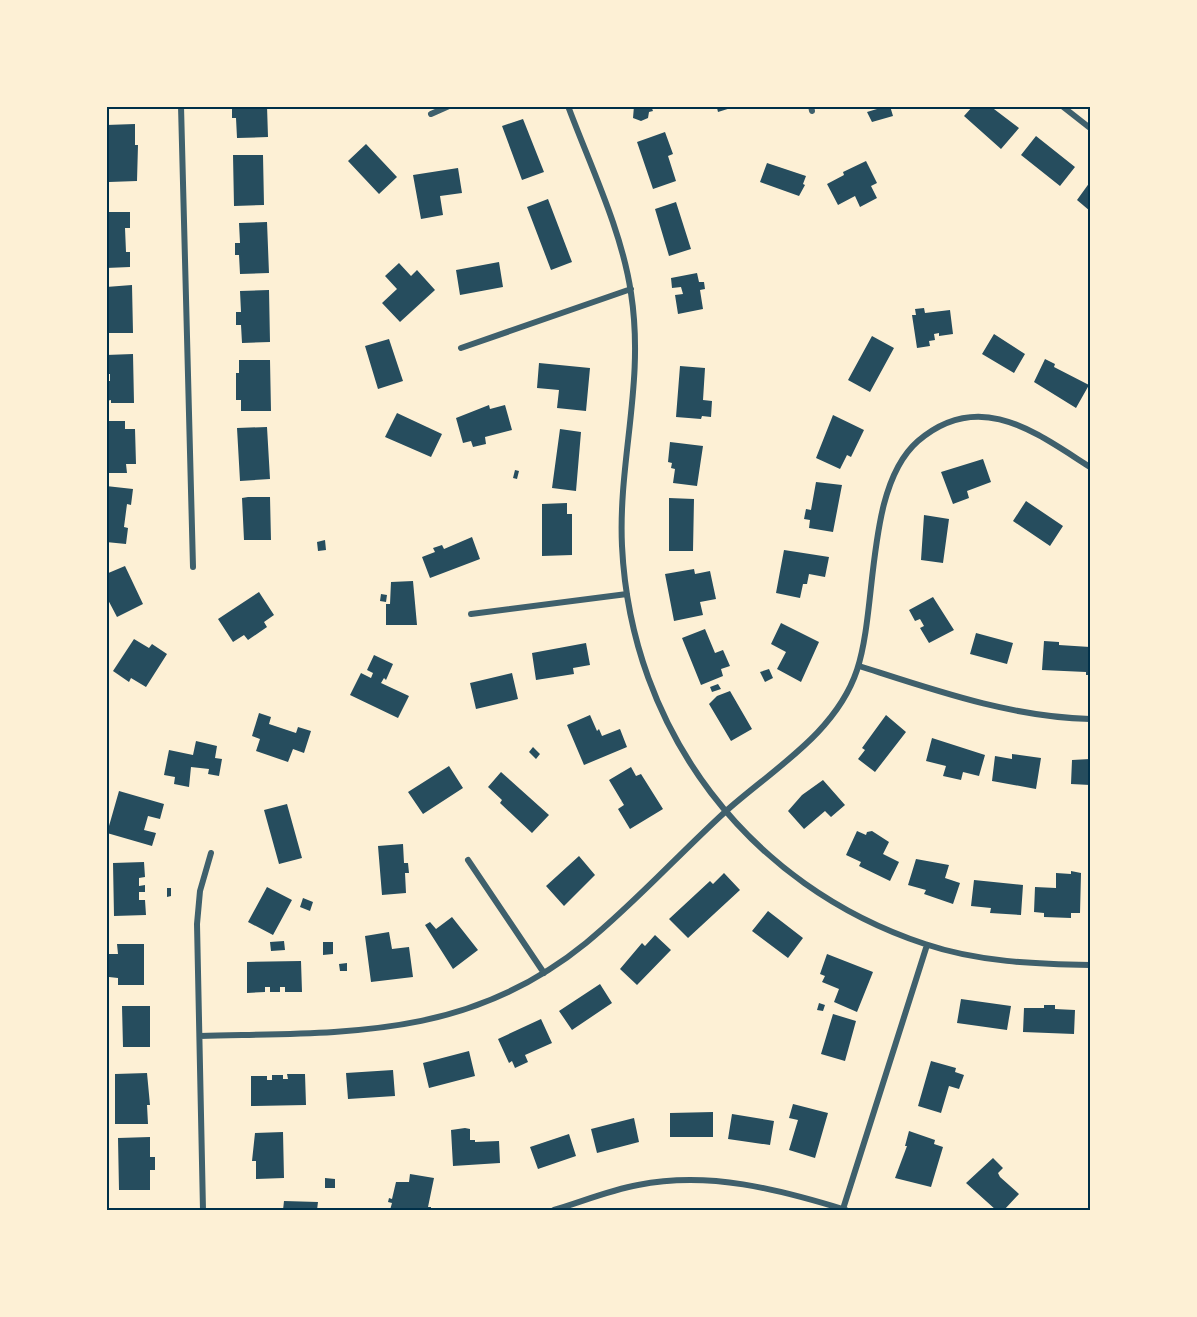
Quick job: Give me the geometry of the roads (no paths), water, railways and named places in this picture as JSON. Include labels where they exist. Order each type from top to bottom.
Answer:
[{"type":"street","points":[[180,106],[193,567]]},
{"type":"street","points":[[431,114],[449,106]]},
{"type":"street","points":[[568,106],[615,232],[631,289],[637,347],[622,522],[627,594],[644,666],[663,716],[694,770],[725,813],[772,859],[807,886],[866,921],[927,945],[1000,960],[1090,965]]},
{"type":"street","points":[[1062,106],[1090,128]]},
{"type":"street","points":[[461,348],[631,289]]},
{"type":"street","points":[[200,1036],[395,1028],[472,1009],[544,973],[587,942],[725,813],[830,721],[848,693],[859,666],[886,502],[899,465],[920,440],[943,425],[972,418],[1007,419],[1023,426],[1090,467]]},
{"type":"street","points":[[471,614],[627,594]]},
{"type":"street","points":[[859,666],[1002,708],[1049,716],[1090,719]]},
{"type":"street","points":[[203,1210],[197,924],[200,891],[211,853]]},
{"type":"street","points":[[468,860],[544,973]]},
{"type":"street","points":[[554,1210],[636,1185],[690,1179],[746,1184],[845,1210],[927,945]]}]
